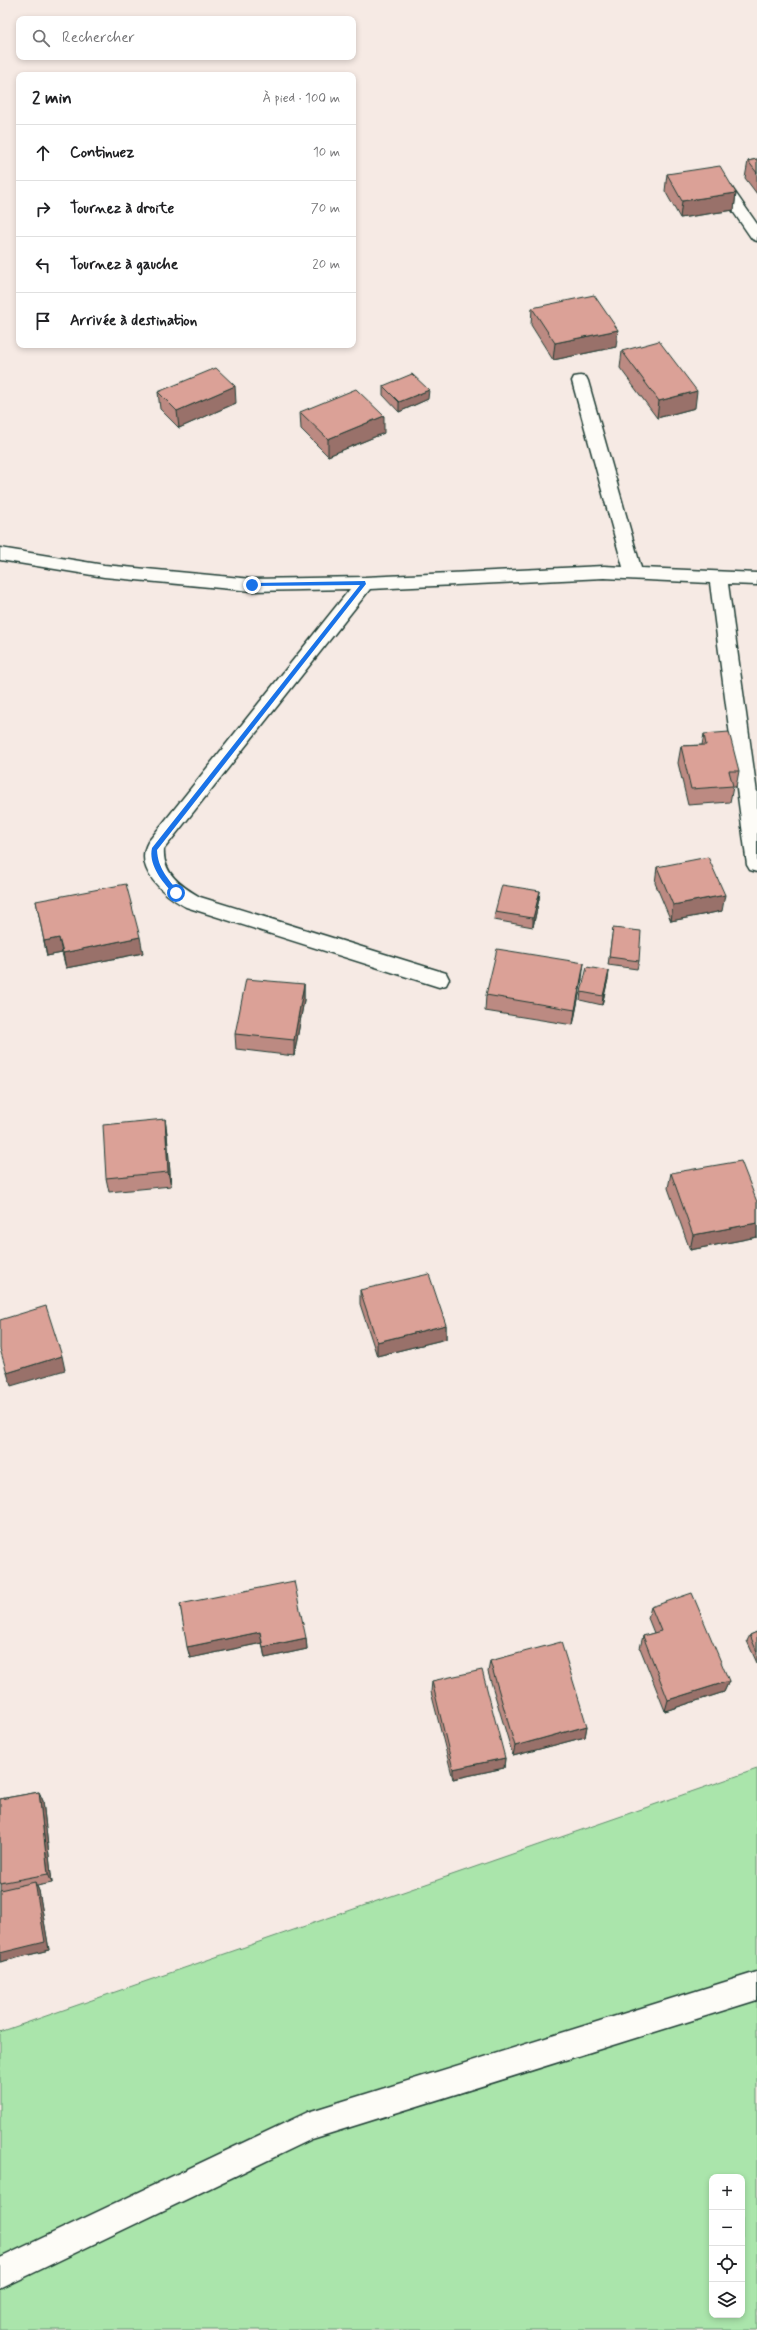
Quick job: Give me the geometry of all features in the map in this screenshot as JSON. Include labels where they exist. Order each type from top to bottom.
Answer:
[{"type":"street","points":[[725,188],[757,236]]},
{"type":"street","points":[[580,381],[634,573]]},
{"type":"street","points":[[0,554],[104,571],[252,585],[365,583],[604,572],[718,576],[757,579]]},
{"type":"street","points":[[718,576],[757,865]]},
{"type":"street","points":[[365,583],[162,837],[154,850],[155,863],[171,888],[193,902],[439,978]]},
{"type":"street","points":[[0,2274],[308,2126],[757,1986]]},
{"type":"green space","points":[[757,1769],[757,2330],[0,2330],[0,2032]]},
{"type":"building","points":[[757,159],[757,173],[748,161]]},
{"type":"building","points":[[720,166],[736,193],[682,201],[667,174]]},
{"type":"building","points":[[594,295],[618,330],[555,343],[532,308]]},
{"type":"building","points":[[659,341],[697,391],[659,401],[622,351]]},
{"type":"building","points":[[216,368],[235,386],[177,411],[158,392]]},
{"type":"building","points":[[412,374],[429,390],[399,402],[383,386]]},
{"type":"building","points":[[356,389],[384,416],[328,439],[300,412]]},
{"type":"building","points":[[729,732],[739,771],[729,771],[733,786],[691,789],[681,746],[706,745],[704,734]]},
{"type":"building","points":[[708,857],[725,895],[673,905],[657,867]]},
{"type":"building","points":[[126,884],[140,937],[63,953],[59,938],[44,941],[36,901]]},
{"type":"building","points":[[502,885],[540,891],[533,918],[495,912]]},
{"type":"building","points":[[613,928],[641,931],[639,961],[609,957]]},
{"type":"building","points":[[497,949],[584,963],[575,1010],[486,995]]},
{"type":"building","points":[[587,967],[609,971],[603,996],[581,992]]},
{"type":"building","points":[[246,979],[304,984],[294,1040],[235,1034]]},
{"type":"building","points":[[165,1119],[168,1172],[106,1178],[103,1125]]},
{"type":"building","points":[[741,1161],[757,1202],[757,1223],[693,1235],[671,1173]]},
{"type":"building","points":[[429,1274],[446,1325],[377,1342],[360,1290]]},
{"type":"building","points":[[46,1306],[62,1356],[7,1373],[0,1349],[0,1320]]},
{"type":"building","points":[[294,1581],[306,1638],[263,1647],[260,1632],[187,1647],[180,1604]]},
{"type":"building","points":[[692,1593],[729,1681],[668,1700],[643,1636],[661,1631],[651,1607]]},
{"type":"building","points":[[757,1632],[757,1652],[750,1635]]},
{"type":"building","points":[[561,1642],[587,1726],[515,1746],[490,1661]]},
{"type":"building","points":[[482,1670],[505,1758],[453,1769],[432,1681]]},
{"type":"building","points":[[39,1792],[48,1874],[0,1883],[0,1799]]},
{"type":"building","points":[[35,1882],[45,1942],[0,1953],[0,1890]]},
{"type":"route","points":[[176,893],[167,883],[155,863],[154,850],[162,837],[365,583],[252,585]]}]
